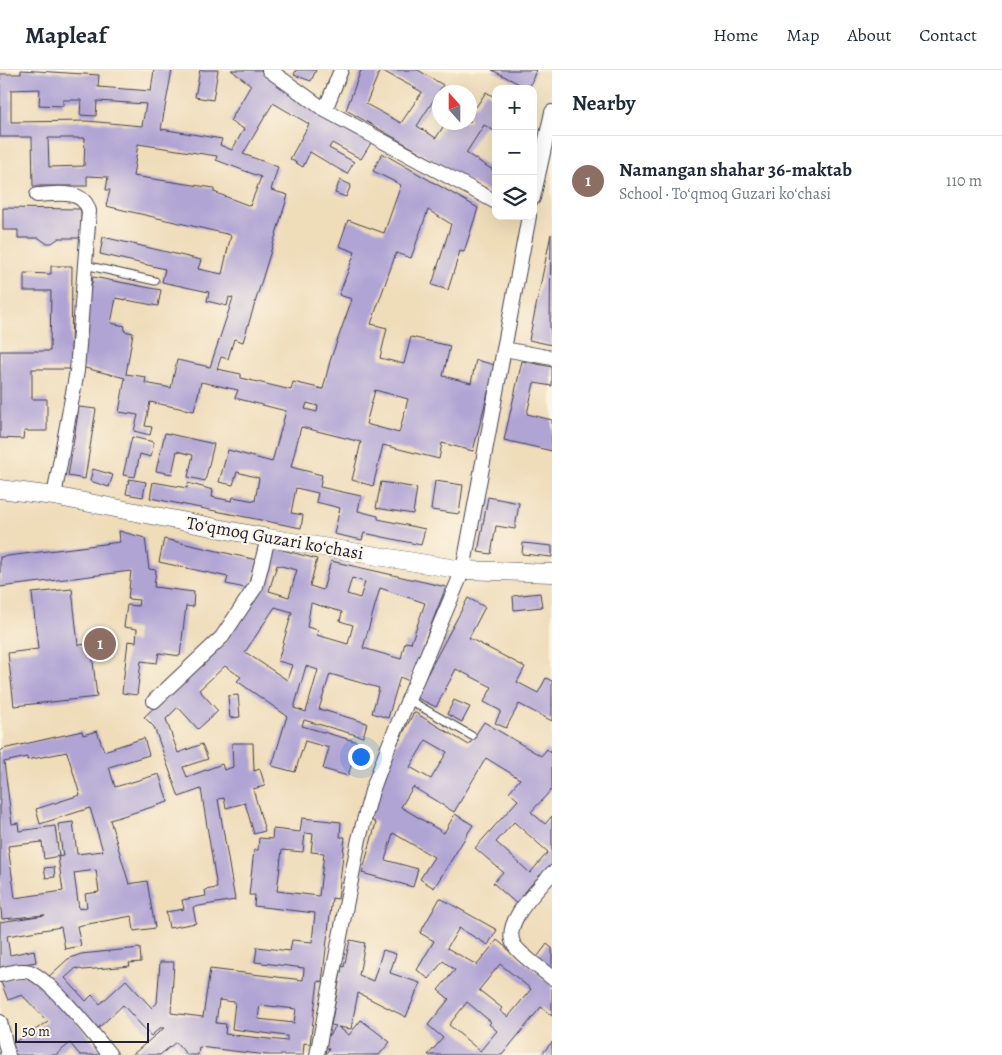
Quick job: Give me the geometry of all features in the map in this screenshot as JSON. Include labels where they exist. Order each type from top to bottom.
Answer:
[{"type":"street","points":[[269,70],[325,110],[492,200]]},
{"type":"street","points":[[325,110],[341,70]]},
{"type":"street","points":[[537,180],[552,112]]},
{"type":"street","points":[[37,195],[75,194],[87,204],[89,211],[77,371],[54,496]]},
{"type":"street","points":[[317,1055],[359,839],[372,791],[463,570],[526,220]]},
{"type":"street","points":[[504,348],[552,358]]},
{"type":"street","name":"Toʻqmoq Guzari koʻchasi","points":[[0,489],[54,496],[268,538],[463,570],[552,573]]},
{"type":"street","points":[[154,701],[222,637],[256,586],[268,538]]},
{"type":"street","points":[[552,874],[516,917],[510,933],[515,946],[552,978]]},
{"type":"street","points":[[0,975],[24,971],[38,976],[80,1018],[110,1055]]},
{"type":"street","points":[[0,1022],[8,1055]]},
{"type":"lane","points":[[85,265],[155,280]]},
{"type":"lane","points":[[408,700],[472,736]]},
{"type":"building","points":[[21,70],[99,75],[98,87],[151,91],[154,70],[172,70],[161,129],[222,139],[220,145],[232,150],[244,129],[230,121],[251,85],[231,70],[264,70],[274,78],[272,81],[371,143],[361,159],[332,143],[329,148],[354,162],[347,174],[310,152],[303,167],[290,159],[309,124],[273,103],[243,154],[278,167],[271,190],[288,195],[243,342],[234,339],[228,359],[221,357],[217,369],[241,374],[241,378],[291,390],[293,382],[323,389],[330,361],[352,299],[339,295],[355,252],[339,246],[348,220],[384,233],[401,185],[373,171],[382,153],[478,208],[464,252],[460,251],[448,290],[432,285],[451,224],[428,210],[411,258],[396,253],[371,324],[387,328],[380,358],[404,364],[411,337],[450,346],[443,376],[471,383],[476,360],[495,365],[473,451],[442,443],[439,459],[383,445],[373,486],[352,480],[361,442],[301,427],[291,467],[322,475],[320,487],[361,496],[358,511],[378,516],[378,519],[425,529],[421,545],[364,533],[362,540],[334,534],[340,508],[316,502],[318,493],[296,488],[291,513],[303,515],[301,528],[150,498],[153,482],[187,488],[188,483],[213,490],[212,497],[232,501],[233,497],[255,501],[259,478],[237,472],[233,485],[219,482],[228,450],[272,462],[286,411],[235,398],[238,390],[201,382],[194,411],[150,402],[145,426],[152,427],[150,435],[134,431],[138,415],[119,412],[125,378],[81,367],[79,350],[93,277],[161,290],[158,306],[116,298],[111,323],[125,326],[124,331],[133,333],[126,374],[146,377],[145,383],[171,388],[177,360],[210,367],[233,298],[229,297],[227,306],[207,301],[209,292],[162,282],[165,269],[100,254],[103,237],[201,260],[198,269],[222,274],[231,235],[106,206],[110,190],[106,190],[108,177],[87,176],[87,186],[33,186],[32,137],[0,137],[0,74],[21,74]],"holes":[[[40,89],[39,105],[63,106],[63,100],[81,100],[80,115],[96,116],[97,101],[146,104],[142,126],[87,121],[11,122],[11,90]],[[48,138],[85,138],[84,166],[49,167]],[[138,144],[217,156],[216,160],[261,177],[250,206],[214,192],[214,188],[133,176]],[[375,390],[408,399],[399,433],[366,424]],[[307,403],[318,406],[317,412],[305,409]]]},
{"type":"building","points":[[200,70],[218,70],[213,100],[195,97]]},
{"type":"building","points":[[296,70],[316,70],[311,81],[294,75]]},
{"type":"building","points":[[361,70],[380,70],[366,104],[401,123],[422,92],[381,70],[418,70],[443,85],[432,85],[432,102],[417,126],[436,138],[441,130],[477,130],[477,106],[486,92],[492,96],[492,130],[484,125],[466,153],[492,169],[492,194],[346,110]]},
{"type":"building","points":[[492,70],[536,70],[530,85],[521,85]]},
{"type":"building","points":[[340,180],[351,185],[346,197],[335,193]]},
{"type":"building","points":[[3,208],[81,209],[81,238],[59,238],[52,243],[46,243],[39,238],[18,238],[18,230],[3,230]]},
{"type":"building","points":[[551,234],[550,325],[552,345],[529,340]]},
{"type":"building","points":[[51,266],[72,266],[71,369],[32,369],[32,399],[47,399],[47,431],[24,431],[23,439],[0,438],[0,351],[50,351],[51,291],[24,291],[24,273],[51,274]]},
{"type":"building","points":[[522,361],[552,367],[552,386],[534,383],[527,414],[552,420],[552,451],[504,440]]},
{"type":"building","points":[[79,407],[96,409],[85,479],[68,476]]},
{"type":"building","points":[[165,433],[214,444],[205,481],[188,477],[193,455],[177,451],[172,474],[156,471]]},
{"type":"building","points":[[132,437],[154,442],[151,457],[140,454],[135,477],[123,475]]},
{"type":"building","points":[[93,469],[113,475],[109,487],[90,481]]},
{"type":"building","points":[[129,479],[146,482],[143,497],[126,494]]},
{"type":"building","points":[[435,481],[463,485],[459,514],[431,510]]},
{"type":"building","points":[[381,482],[417,488],[413,514],[376,508]]},
{"type":"building","points":[[488,497],[519,503],[515,529],[496,526],[491,554],[478,552]]},
{"type":"building","points":[[119,531],[145,538],[149,569],[156,570],[154,587],[194,592],[193,607],[186,606],[180,656],[159,653],[157,663],[141,661],[137,695],[122,693],[128,641],[136,642],[137,629],[124,627],[127,605],[138,606],[139,600],[128,599],[131,571],[0,587],[0,557],[120,542]]},
{"type":"building","points":[[164,539],[257,560],[250,589],[226,584],[228,577],[159,562]]},
{"type":"building","points":[[523,543],[552,546],[552,557],[522,554]]},
{"type":"building","points":[[271,547],[317,559],[310,586],[323,590],[331,561],[446,587],[409,681],[400,677],[388,718],[372,713],[379,688],[330,674],[319,709],[367,723],[363,737],[304,720],[302,726],[358,742],[348,776],[323,769],[329,748],[305,741],[295,772],[272,766],[287,716],[237,681],[241,677],[225,666],[199,690],[218,711],[198,729],[178,707],[166,719],[178,753],[202,744],[208,759],[183,767],[187,777],[222,764],[224,770],[233,767],[232,743],[253,743],[254,771],[260,769],[265,786],[253,789],[265,831],[254,834],[245,803],[226,808],[224,798],[218,799],[235,900],[193,907],[196,923],[169,928],[166,912],[184,909],[182,900],[206,896],[205,890],[217,888],[201,789],[179,797],[154,727],[144,717],[227,640]],"holes":[[[277,565],[297,570],[289,597],[269,591]],[[352,578],[365,582],[360,598],[347,594]],[[380,588],[425,603],[411,643],[405,642],[401,659],[363,648]],[[311,603],[342,612],[340,621],[353,625],[348,644],[317,635],[318,630],[307,627]],[[275,607],[292,612],[278,661],[292,665],[287,680],[245,652]],[[306,666],[318,670],[306,712],[294,708]]]},
{"type":"building","points":[[72,589],[78,645],[91,644],[97,697],[14,706],[8,653],[38,649],[32,593]]},
{"type":"building","points":[[540,593],[542,607],[514,610],[513,596]]},
{"type":"building","points":[[468,598],[485,607],[469,638],[525,667],[517,682],[538,693],[546,678],[552,681],[552,721],[519,704],[506,728],[495,723],[501,711],[484,702],[492,687],[456,669],[436,707],[415,697]]},
{"type":"building","points":[[238,695],[240,717],[230,718],[228,696]]},
{"type":"building","points":[[454,700],[470,707],[462,722],[447,714]]},
{"type":"building","points":[[414,712],[469,745],[484,722],[541,756],[547,749],[552,754],[552,789],[531,812],[545,824],[552,816],[552,869],[519,906],[493,883],[503,872],[475,848],[518,800],[509,792],[520,779],[486,758],[454,812],[413,787],[401,807],[444,833],[455,814],[473,825],[434,888],[420,879],[434,857],[393,833],[385,860],[418,869],[413,887],[362,873],[376,823],[370,819],[384,770]],"holes":[[[426,740],[447,752],[431,779],[410,767]],[[514,822],[548,852],[530,873],[496,842]]]},
{"type":"building","points":[[82,731],[83,735],[97,731],[104,751],[144,738],[149,755],[109,767],[115,787],[159,774],[168,802],[110,820],[129,884],[147,881],[155,928],[134,931],[132,916],[77,926],[81,946],[65,949],[61,927],[7,936],[10,955],[34,950],[36,962],[0,968],[0,922],[45,915],[2,919],[0,901],[0,752],[3,749]],"holes":[[[67,752],[80,795],[36,809],[40,824],[90,808],[103,851],[77,854],[73,822],[58,824],[63,856],[58,857],[63,891],[15,898],[8,846],[42,842],[44,859],[59,856],[55,826],[19,831],[18,823],[12,824],[4,762],[27,757],[27,760]],[[96,870],[99,892],[85,894],[87,907],[79,909],[74,873]]]},
{"type":"building","points":[[302,818],[341,822],[340,837],[345,837],[338,899],[332,898],[322,982],[318,981],[310,1044],[304,1043],[303,1055],[267,1055],[199,1047],[198,1055],[187,1055],[176,1042],[160,1055],[132,1055],[164,1028],[160,1028],[151,1036],[123,1005],[94,1032],[46,979],[68,959],[81,954],[140,948],[141,962],[129,963],[130,966],[83,970],[76,968],[65,978],[86,1001],[92,995],[100,1004],[126,980],[152,1008],[157,1003],[160,962],[174,962],[171,1013],[203,1017],[210,969],[303,980],[304,968],[255,962],[257,947],[290,951],[292,940],[312,942],[315,913],[254,906],[255,895],[249,895],[254,850],[258,850],[259,838],[272,839],[273,829],[300,832]],"holes":[[[305,833],[313,834],[311,852],[324,853],[319,896],[277,891],[282,850],[303,852]],[[219,1000],[235,1002],[232,1029],[287,1036],[287,1041],[225,1034],[226,1024],[216,1023]],[[260,1005],[296,1009],[294,1023],[258,1019]]]},
{"type":"building","points":[[54,867],[55,877],[46,878],[44,868]]},
{"type":"building","points":[[440,898],[497,930],[488,945],[459,928],[447,948],[477,965],[497,940],[552,985],[552,1016],[541,1007],[502,1055],[428,1055],[443,1038],[428,1025],[449,999],[438,990],[455,970],[443,961],[429,979],[417,970],[434,941],[420,933]],"holes":[[[500,964],[531,989],[508,1017],[500,1011],[502,1008],[479,990]],[[467,1002],[491,1022],[489,1024],[497,1031],[480,1051],[449,1025]]]},
{"type":"building","points":[[350,940],[365,943],[359,975],[373,981],[383,950],[396,954],[390,973],[420,983],[406,1017],[358,993],[351,1029],[338,1027],[349,1035],[361,1020],[390,1042],[379,1055],[325,1055],[329,1049],[322,1044],[336,1026],[331,1025],[342,966],[344,967]]},
{"type":"building","points":[[547,944],[552,948],[552,974],[535,960]]},
{"type":"building","points":[[21,975],[33,977],[77,1022],[104,1055],[80,1055],[70,1043],[56,1055],[16,1055],[13,1043],[48,1022],[22,995],[8,1000],[1,982]]},
{"type":"building","points":[[552,1042],[552,1055],[541,1055]]},
{"type":"place","name":"Namangan shahar 36-maktab","points":[[100,644]]}]
